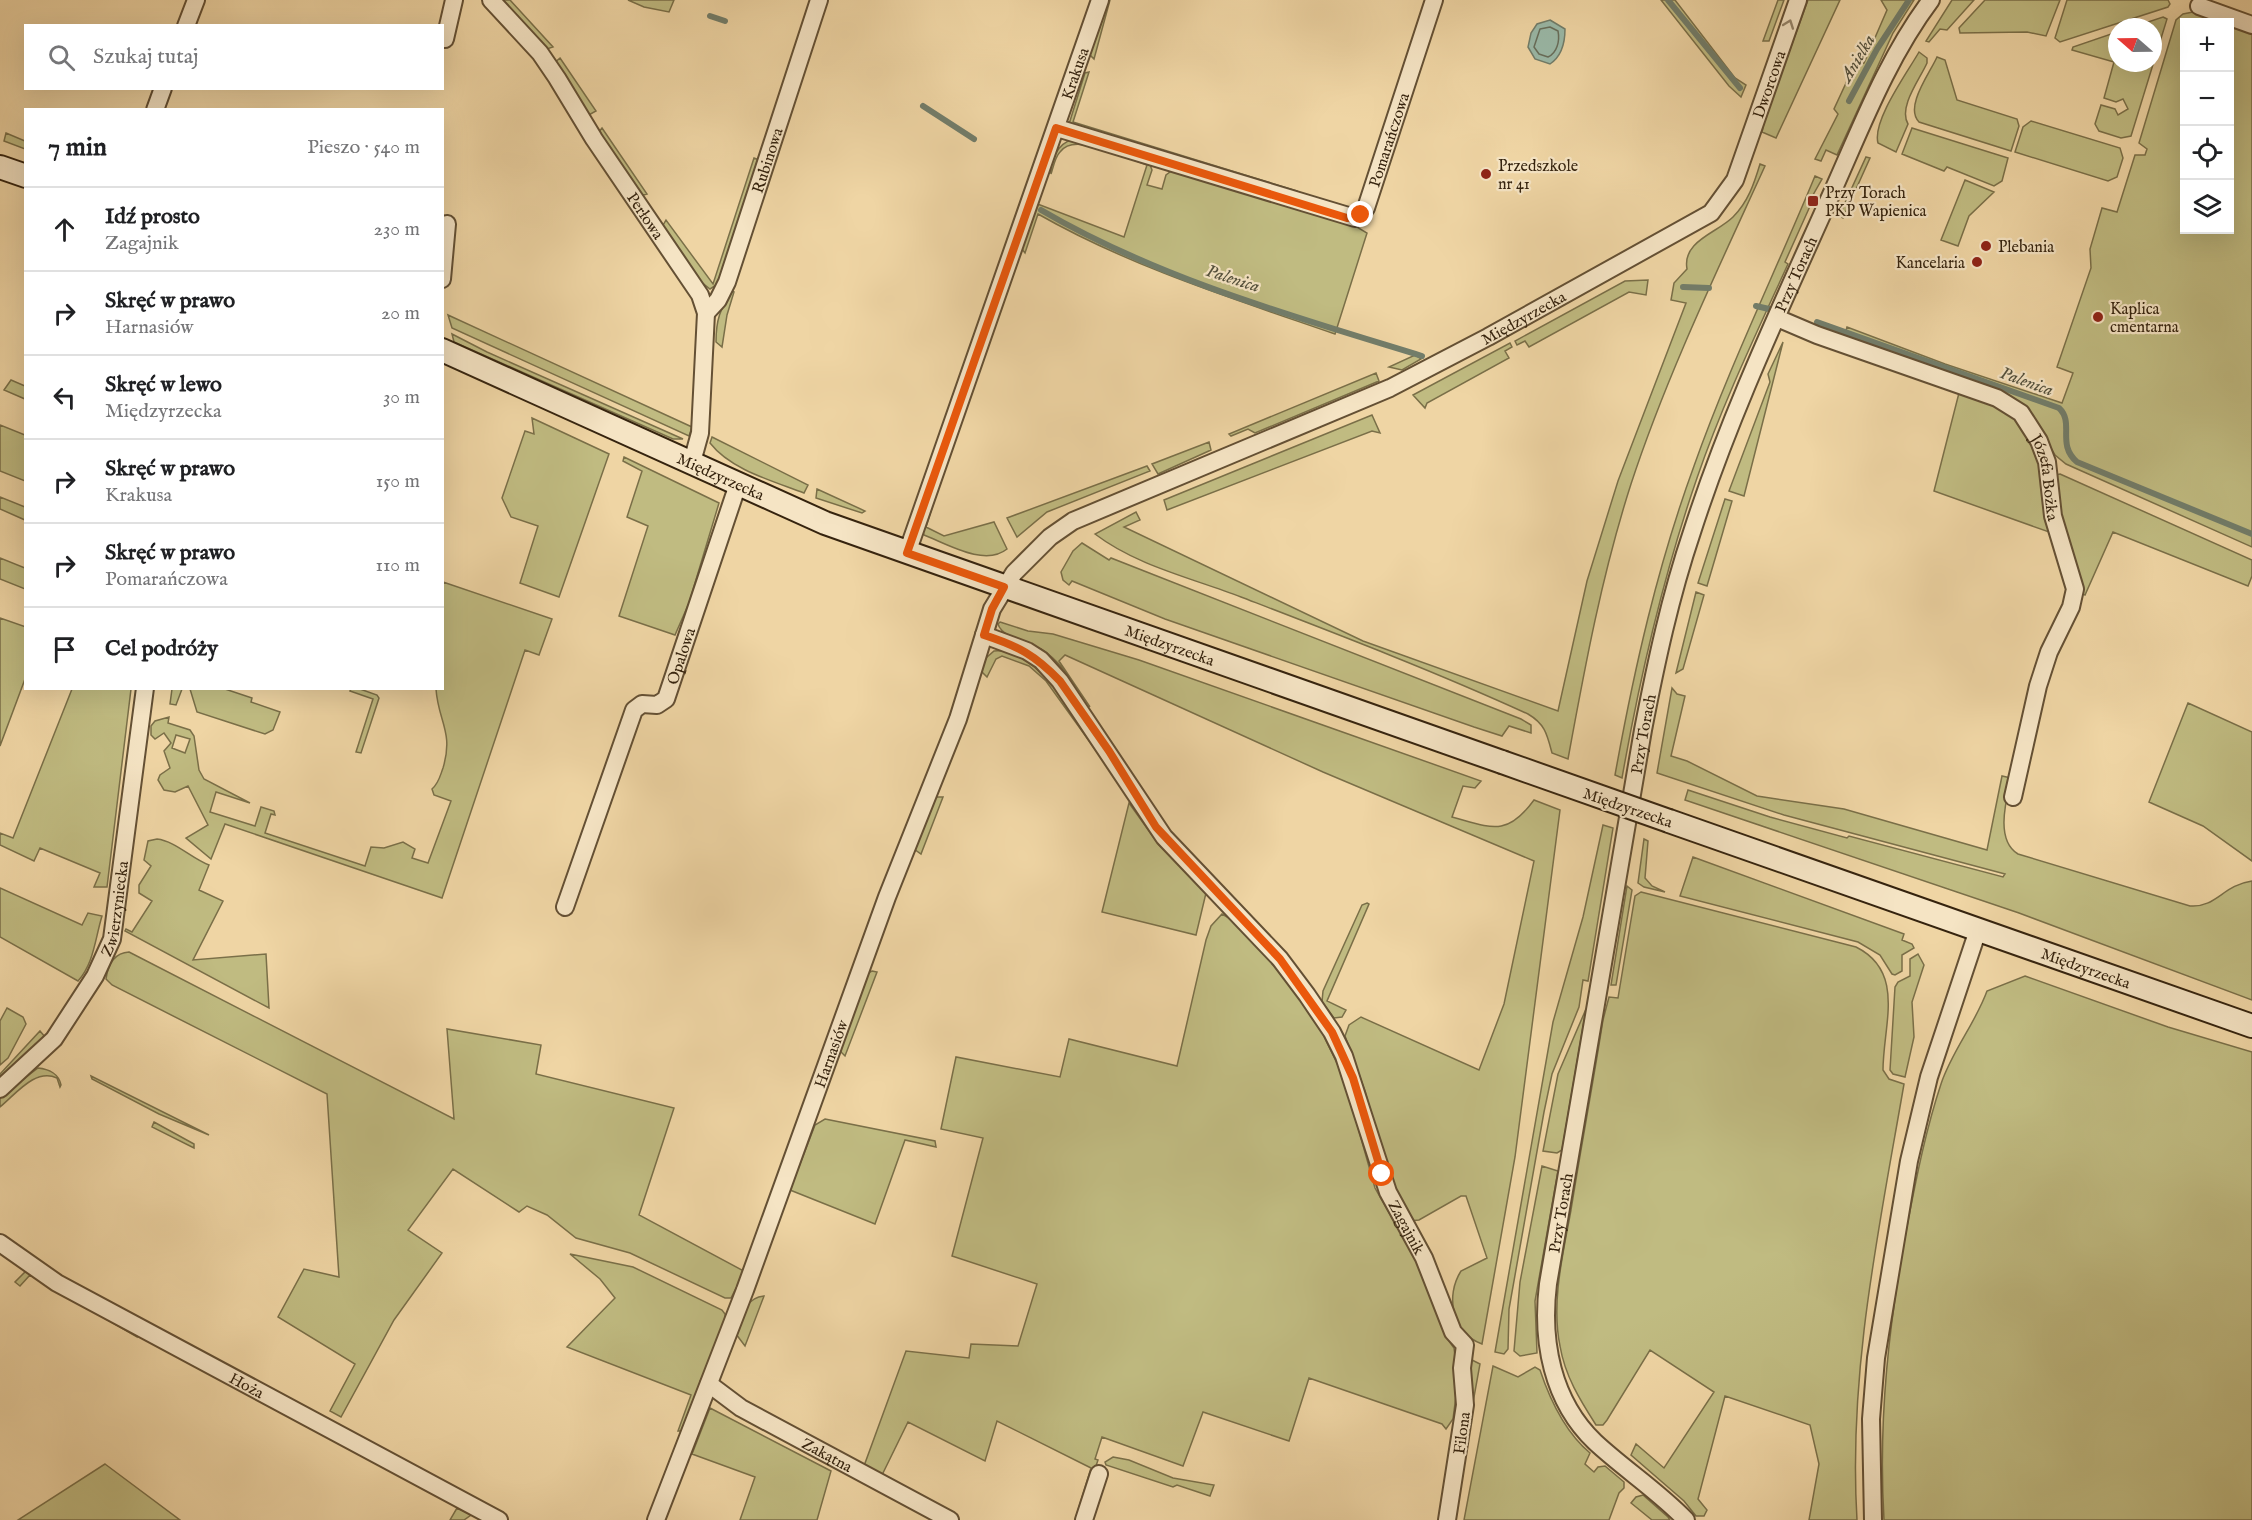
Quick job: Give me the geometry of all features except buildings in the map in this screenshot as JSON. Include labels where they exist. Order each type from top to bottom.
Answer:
[{"type":"main road","points":[[0,167],[24,175]]},
{"type":"main road","name":"Międzyrzecka","points":[[444,351],[825,523],[2252,1026]]},
{"type":"street","points":[[187,24],[196,0]]},
{"type":"street","points":[[445,39],[454,0]]},
{"type":"street","name":"Perłowa","points":[[491,0],[540,53],[594,140],[694,283],[706,313],[700,433],[692,462]]},
{"type":"street","name":"Rubinowa","points":[[706,313],[718,300],[728,282],[819,0]]},
{"type":"street","name":"Krakusa","points":[[907,553],[1100,0]]},
{"type":"street","name":"Pomarańczowa","points":[[1056,128],[1355,218],[1366,208],[1434,0]]},
{"type":"street","name":"Dworcowa","points":[[1738,169],[1798,0]]},
{"type":"street","name":"Przy Torach","points":[[1686,1520],[1584,1430],[1567,1403],[1549,1357],[1545,1321],[1548,1284],[1653,678],[1673,594],[1695,522],[1736,410],[1854,142],[1890,66],[1931,0]]},
{"type":"street","points":[[2199,6],[2252,25]]},
{"type":"street","points":[[156,108],[162,90]]},
{"type":"street","name":"Międzyrzecka","points":[[1004,587],[1050,537],[1073,521],[1390,388],[1699,221],[1719,204],[1730,189],[1738,169]]},
{"type":"street","points":[[444,257],[447,224]]},
{"type":"street","name":"Józefa Bożka","points":[[1777,318],[1817,335],[1997,398],[2020,413],[2039,441],[2047,462],[2053,516],[2074,589],[2071,608],[2054,640],[2038,686],[2013,797]]},
{"type":"street","name":"Opalowa","points":[[565,907],[634,711],[642,704],[657,705],[666,699],[738,484]]},
{"type":"street","name":"Harnasiów","points":[[656,1520],[812,1110],[887,897],[958,719],[992,609],[1004,587]]},
{"type":"street","name":"Zagajnik","points":[[984,635],[1027,651],[1041,660],[1060,681],[1109,751],[1156,827],[1280,959],[1314,1005],[1332,1032],[1353,1078],[1388,1192],[1424,1258],[1453,1332],[1465,1345]]},
{"type":"street","name":"Zwierzyniecka","points":[[0,1089],[54,1039],[104,960],[112,939],[145,690]]},
{"type":"street","points":[[1873,1520],[1871,1419],[1876,1358],[1905,1184],[1929,1077],[1978,930]]},
{"type":"street","name":"Hoża","points":[[0,1243],[57,1283],[499,1520]]},
{"type":"street","name":"Filona","points":[[1447,1520],[1465,1405],[1462,1360],[1465,1345]]},
{"type":"street","name":"Zakątna","points":[[709,1384],[741,1408],[950,1520]]},
{"type":"street","points":[[1084,1520],[1099,1474]]},
{"type":"shaded area","points":[[499,0],[510,0],[553,47],[544,50]]},
{"type":"shaded area","points":[[628,0],[674,0],[669,12],[644,7]]},
{"type":"shaded area","points":[[1105,0],[1110,0],[1094,59],[1088,53]]},
{"type":"shaded area","points":[[1661,0],[1675,0],[1735,78],[1746,85],[1741,97],[1729,86]]},
{"type":"shaded area","points":[[1778,0],[1784,0],[1769,41],[1763,41]]},
{"type":"shaded area","points":[[1808,0],[1840,0],[1776,138],[1762,132],[1765,118]]},
{"type":"shaded area","points":[[1881,0],[1914,0],[1893,33],[1837,155],[1826,150],[1821,161],[1815,159],[1838,114],[1834,109],[1853,68],[1864,63],[1887,10]]},
{"type":"shaded area","points":[[1952,0],[1974,0],[1947,30],[1940,29],[1929,42],[1926,41]]},
{"type":"shaded area","points":[[1985,0],[2060,0],[2046,36],[2027,32],[1960,33],[1959,28]]},
{"type":"shaded area","points":[[2067,0],[2168,0],[2170,4],[2168,7],[2134,18],[2108,18],[2108,26],[2060,42],[2055,38]]},
{"type":"shaded area","points":[[2198,11],[2218,18],[2180,18],[2180,234],[2234,234],[2234,23],[2252,30],[2252,547],[2066,464],[2055,455],[2034,421],[1844,338],[1847,327],[1945,364],[2062,403],[2073,373],[2057,367],[2091,268],[2090,249],[2102,208],[2117,212],[2135,155],[2145,155],[2147,149],[2139,143],[2176,20],[2183,14]]},
{"type":"shaded area","points":[[2163,17],[2167,19],[2162,35],[2162,18],[2160,18]]},
{"type":"shaded area","points":[[2108,35],[2108,60],[2072,50],[2073,47]]},
{"type":"shaded area","points":[[1919,52],[1927,58],[1927,63],[1908,101],[1906,117],[1908,124],[1896,152],[1878,143],[1880,122],[1899,84]]},
{"type":"shaded area","points":[[1937,57],[1945,60],[1957,100],[2017,119],[2019,126],[2011,151],[1919,122],[1915,116],[1916,99]]},
{"type":"shaded area","points":[[560,58],[596,111],[587,116],[553,64]]},
{"type":"shaded area","points":[[1089,72],[1073,122],[1297,191],[1296,195],[1069,124],[1085,73]]},
{"type":"shaded area","points":[[2111,72],[2151,72],[2131,136],[2121,138],[2099,131],[2095,124],[2101,105],[2115,109],[2118,115],[2128,109],[2123,99],[2116,102],[2104,98]]},
{"type":"shaded area","points":[[2031,121],[2120,148],[2123,158],[2117,177],[2108,181],[2015,152],[2023,127]]},
{"type":"shaded area","points":[[602,128],[647,194],[640,196],[598,133]]},
{"type":"shaded area","points":[[1912,128],[2008,158],[2002,181],[1994,186],[1947,167],[1944,171],[1902,154]]},
{"type":"shaded area","points":[[6,133],[24,141],[24,149],[4,141]]},
{"type":"shaded area","points":[[1072,140],[1116,152],[1118,155],[1080,144],[1072,145],[1058,154],[1051,174],[1051,164],[1059,149]]},
{"type":"shaded area","points":[[1133,157],[1149,162],[1152,170],[1147,185],[1162,189],[1166,175],[1174,169],[1352,224],[1367,233],[1335,334],[1221,295],[1146,266],[1073,233],[1038,214],[1025,253],[1022,249],[1035,203],[1124,237],[1147,165],[1131,159]]},
{"type":"shaded area","points":[[1866,157],[1870,158],[1843,218],[1839,216]]},
{"type":"shaded area","points":[[754,158],[759,160],[718,284],[710,289],[700,281],[662,227],[666,220],[713,284]]},
{"type":"shaded area","points":[[1760,164],[1765,166],[1676,364],[1631,484],[1603,586],[1568,759],[1552,753],[1544,730],[1528,714],[1349,639],[1147,563],[1111,545],[1095,534],[1136,512],[1140,520],[1124,527],[1363,641],[1558,711],[1587,581],[1618,481],[1686,303],[1671,300],[1674,283],[1687,269],[1687,259],[1695,244],[1726,223],[1743,205],[1753,186]]},
{"type":"shaded area","points":[[1815,176],[1822,179],[1809,202],[1811,204],[1785,262],[1788,264],[1717,424],[1673,552],[1654,626],[1622,778],[1615,775],[1630,697],[1658,580],[1681,504],[1722,393]]},
{"type":"shaded area","points":[[1965,180],[1994,192],[1969,216],[1958,246],[1941,240]]},
{"type":"shaded area","points":[[1648,280],[1646,295],[1629,292],[1529,347],[1525,341],[1517,345],[1515,341],[1625,281]]},
{"type":"shaded area","points":[[732,291],[734,292],[727,315],[722,347],[716,342],[718,321]]},
{"type":"shaded area","points":[[448,315],[692,427],[689,436],[452,328]]},
{"type":"shaded area","points":[[452,334],[487,352],[683,439],[673,439],[454,342]]},
{"type":"shaded area","points":[[1783,342],[1744,496],[1729,491],[1770,382],[1768,374]]},
{"type":"shaded area","points":[[1510,343],[1512,347],[1505,351],[1509,358],[1427,403],[1425,408],[1413,395]]},
{"type":"shaded area","points":[[1415,355],[1421,359],[1402,370],[1389,367]]},
{"type":"shaded area","points":[[1376,373],[1379,381],[1255,433],[1248,429],[1231,436],[1229,434]]},
{"type":"shaded area","points":[[11,380],[24,386],[24,399],[4,390]]},
{"type":"shaded area","points":[[1960,389],[1987,399],[2007,411],[2032,442],[2043,482],[2049,532],[1934,491]]},
{"type":"shaded area","points":[[1372,415],[1380,433],[1372,431],[1167,510],[1164,500]]},
{"type":"shaded area","points":[[532,418],[609,454],[559,597],[520,583],[538,526],[511,517],[502,498],[525,431],[534,434]]},
{"type":"shaded area","points":[[0,425],[24,435],[24,481],[0,471]]},
{"type":"shaded area","points":[[712,437],[808,485],[804,493],[753,474],[729,461],[710,443]]},
{"type":"shaded area","points":[[1209,442],[1211,450],[1158,474],[1152,464]]},
{"type":"shaded area","points":[[624,457],[719,503],[689,603],[675,635],[619,616],[648,526],[627,517],[642,471],[623,461]]},
{"type":"shaded area","points":[[1147,466],[1150,471],[1047,512],[1017,537],[1007,518]]},
{"type":"shaded area","points":[[2060,474],[2252,560],[2252,576],[2248,586],[2113,532],[2085,595],[2080,593],[2059,515],[2055,475]]},
{"type":"shaded area","points":[[939,485],[926,527],[944,536],[994,522],[1007,549],[988,556],[977,555],[924,535],[923,532]]},
{"type":"shaded area","points":[[817,489],[865,511],[862,513],[816,498]]},
{"type":"shaded area","points":[[0,497],[24,507],[24,520],[0,509]]},
{"type":"shaded area","points":[[1725,499],[1732,501],[1707,586],[1698,583]]},
{"type":"shaded area","points":[[1082,543],[1109,560],[1111,558],[1521,719],[1531,725],[1531,733],[1509,726],[1502,736],[1165,619],[1072,581],[1069,585],[1063,580],[1061,572],[1073,551]]},
{"type":"shaded area","points":[[0,558],[24,568],[24,589],[0,579]]},
{"type":"shaded area","points":[[444,582],[552,619],[539,655],[525,650],[442,898],[225,824],[211,859],[186,838],[208,825],[188,786],[175,792],[164,790],[158,780],[160,775],[170,768],[164,751],[171,743],[164,733],[155,739],[151,735],[151,726],[155,721],[169,717],[168,723],[190,730],[194,736],[199,770],[204,779],[250,803],[216,792],[210,812],[255,826],[261,807],[274,811],[275,815],[271,814],[265,833],[365,866],[371,847],[384,848],[403,842],[415,849],[412,858],[428,863],[451,801],[434,795],[432,789],[443,768],[447,745],[436,690],[444,690]],"holes":[[[176,735],[190,739],[185,753],[172,748]]]},
{"type":"shaded area","points":[[1696,592],[1704,595],[1683,669],[1676,673]]},
{"type":"shaded area","points":[[0,618],[24,626],[24,682],[0,746]]},
{"type":"shaded area","points":[[1000,622],[1028,631],[1053,634],[1139,660],[1481,781],[1475,788],[1463,786],[1452,817],[1488,826],[1498,826],[1507,825],[1515,820],[1534,800],[1560,810],[1515,1157],[1482,1344],[1472,1339],[1464,1331],[1454,1313],[1453,1291],[1461,1271],[1487,1258],[1466,1196],[1461,1196],[1419,1220],[1409,1221],[1389,1178],[1365,1091],[1345,1036],[1349,1025],[1361,1017],[1479,1070],[1504,1004],[1534,861],[1323,772],[1065,655],[1059,661],[1090,707],[1068,675],[1049,654],[1005,633],[998,624]]},
{"type":"shaded area","points":[[994,651],[1012,653],[1029,663],[1046,678],[1078,717],[1113,770],[1115,777],[1046,681],[1029,666],[1002,656],[996,659],[987,677],[981,671],[986,658]]},
{"type":"shaded area","points":[[1672,688],[1677,694],[1685,696],[1671,756],[1687,761],[1757,796],[1844,809],[1987,850],[2002,776],[2011,778],[2005,808],[2004,830],[2011,848],[2018,854],[2190,906],[2207,904],[2234,887],[2252,881],[2252,1000],[2019,913],[1685,800],[1688,790],[1770,817],[1847,838],[1849,836],[2003,877],[2005,874],[1784,815],[1657,773]]},
{"type":"shaded area","points":[[72,690],[131,690],[107,887],[94,887],[100,873],[40,848],[34,861],[0,845],[0,833],[13,838]]},
{"type":"shaded area","points":[[172,690],[182,690],[176,705],[170,704]]},
{"type":"shaded area","points":[[190,690],[228,690],[252,698],[251,702],[280,712],[273,730],[265,734],[197,712]]},
{"type":"shaded area","points":[[363,690],[377,695],[379,698],[361,753],[356,752],[373,699],[350,691]]},
{"type":"shaded area","points":[[2188,703],[2252,732],[2252,861],[2203,826],[2149,802]]},
{"type":"shaded area","points":[[935,797],[943,797],[921,854],[914,849]]},
{"type":"shaded area","points":[[1129,803],[1159,845],[1206,893],[1196,935],[1102,912]]},
{"type":"shaded area","points":[[1603,825],[1613,828],[1588,981],[1583,980],[1579,1007],[1552,1074],[1509,1309],[1508,1349],[1504,1354],[1495,1352],[1553,1022],[1583,917]]},
{"type":"shaded area","points":[[157,839],[170,843],[209,865],[199,890],[223,901],[193,960],[266,954],[269,1008],[125,931],[126,929],[132,932],[152,901],[139,893],[139,885],[151,866],[144,860],[148,841]]},
{"type":"shaded area","points":[[1644,839],[1648,841],[1645,878],[1652,886],[1665,892],[1644,887],[1638,883]]},
{"type":"shaded area","points":[[1693,857],[1904,934],[1902,940],[1912,944],[1914,948],[1902,955],[1902,971],[1895,975],[1880,955],[1858,942],[1680,896]]},
{"type":"shaded area","points":[[1627,886],[1632,890],[1616,985],[1611,985]]},
{"type":"shaded area","points":[[0,888],[82,925],[88,913],[102,916],[91,959],[78,981],[0,937]]},
{"type":"shaded area","points":[[1641,892],[1856,947],[1872,958],[1881,970],[1887,985],[1888,1018],[1883,1070],[1889,1079],[1904,1084],[1876,1247],[1861,1355],[1855,1465],[1857,1520],[1809,1520],[1819,1464],[1810,1425],[1725,1396],[1698,1499],[1707,1510],[1704,1516],[1696,1516],[1684,1501],[1631,1455],[1636,1444],[1664,1468],[1714,1392],[1650,1350],[1607,1420],[1603,1425],[1596,1425],[1565,1367],[1560,1346],[1557,1312],[1562,1261],[1603,1020],[1609,997],[1618,998],[1635,896]]},
{"type":"shaded area","points":[[1369,904],[1327,1001],[1346,1010],[1342,1017],[1334,1018],[1322,1002],[1323,991],[1362,905]]},
{"type":"shaded area","points":[[1222,914],[1229,918],[1264,953],[1298,997],[1322,1032],[1344,1078],[1375,1188],[1418,1264],[1446,1337],[1454,1348],[1458,1380],[1453,1419],[1446,1429],[1442,1424],[1309,1378],[1289,1441],[1203,1412],[1183,1466],[1102,1437],[1095,1459],[1098,1460],[1078,1520],[1075,1520],[1091,1468],[997,1421],[985,1461],[908,1422],[882,1475],[864,1466],[906,1351],[969,1358],[971,1344],[1018,1346],[1037,1284],[952,1256],[983,1138],[941,1129],[956,1057],[1060,1077],[1069,1039],[1177,1066],[1206,940],[1211,926]]},
{"type":"shaded area","points":[[129,952],[454,1119],[447,1029],[541,1045],[536,1074],[674,1108],[639,1215],[742,1270],[744,1272],[731,1298],[725,1298],[630,1253],[576,1238],[547,1215],[527,1206],[519,1212],[453,1169],[408,1230],[442,1253],[394,1320],[341,1417],[330,1411],[355,1364],[278,1317],[304,1269],[339,1277],[327,1094],[112,985],[106,979],[110,964],[119,955]]},
{"type":"shaded area","points":[[1918,954],[1924,965],[1912,1002],[1914,1037],[1905,1077],[1893,1074],[1890,1070],[1895,987],[1898,982],[1910,976],[1910,959]]},
{"type":"shaded area","points":[[877,972],[845,1056],[841,1052],[841,1047],[868,973]]},
{"type":"shaded area","points":[[2025,976],[2168,1027],[2252,1052],[2252,1520],[1884,1520],[1884,1407],[1890,1333],[1908,1221],[1926,1135],[1946,1072],[1987,991]]},
{"type":"shaded area","points":[[7,1008],[23,1017],[26,1024],[8,1058],[0,1065],[0,1021]]},
{"type":"shaded area","points":[[1586,1009],[1562,1150],[1557,1153],[1543,1151],[1558,1074]]},
{"type":"shaded area","points":[[40,1031],[45,1037],[0,1080],[0,1074]]},
{"type":"shaded area","points":[[38,1068],[56,1075],[60,1081],[60,1087],[57,1078],[41,1076],[26,1084],[0,1107],[0,1097]]},
{"type":"shaded area","points":[[91,1076],[209,1135],[159,1114],[92,1079]]},
{"type":"shaded area","points":[[825,1119],[935,1141],[936,1147],[905,1140],[875,1224],[790,1190],[815,1125]]},
{"type":"shaded area","points":[[154,1122],[194,1144],[194,1148],[152,1127]]},
{"type":"shaded area","points":[[1542,1166],[1558,1171],[1535,1301],[1537,1353],[1520,1356],[1514,1351],[1520,1282]]},
{"type":"shaded area","points":[[570,1254],[633,1267],[722,1310],[725,1314],[723,1332],[707,1365],[705,1380],[685,1431],[678,1431],[691,1395],[567,1347],[615,1298],[600,1279]]},
{"type":"shaded area","points":[[26,1271],[137,1334],[137,1337],[30,1275],[20,1286],[15,1282]]},
{"type":"shaded area","points":[[764,1296],[745,1346],[736,1334],[742,1315],[752,1300]]},
{"type":"shaded area","points":[[1470,1359],[1480,1364],[1470,1419]]},
{"type":"shaded area","points":[[1493,1366],[1518,1377],[1535,1367],[1540,1370],[1559,1415],[1581,1445],[1590,1453],[1585,1464],[1594,1472],[1598,1467],[1605,1466],[1624,1482],[1624,1488],[1619,1493],[1609,1520],[1464,1520]]},
{"type":"shaded area","points":[[710,1408],[831,1471],[817,1520],[740,1520],[755,1477],[692,1454]]},
{"type":"shaded area","points":[[1113,1457],[1129,1460],[1173,1478],[1214,1485],[1210,1496],[1177,1485],[1173,1487],[1106,1465],[1105,1462]]},
{"type":"shaded area","points":[[105,1464],[180,1520],[18,1520]]},
{"type":"shaded area","points":[[1643,1495],[1670,1520],[1652,1520],[1631,1503],[1636,1497]]},
{"type":"shaded area","points":[[457,1508],[471,1515],[464,1520],[450,1520]]},
{"type":"water","points":[[1550,20],[1565,29],[1562,49],[1550,64],[1535,59],[1528,47],[1531,33],[1537,24]]},
{"type":"waterway","name":"Anielka","points":[[1668,0],[1740,88]]},
{"type":"waterway","name":"Anielka","points":[[1849,101],[1877,49],[1909,0]]},
{"type":"waterway","name":"Palenica","points":[[710,16],[725,21]]},
{"type":"waterway","name":"Palenica","points":[[923,106],[974,139]]},
{"type":"waterway","name":"Palenica","points":[[1041,210],[1086,234],[1179,276],[1275,310],[1422,356]]},
{"type":"waterway","name":"Palenica","points":[[1683,287],[1709,288]]},
{"type":"waterway","name":"Palenica","points":[[1756,306],[1769,309]]},
{"type":"waterway","name":"Palenica","points":[[1817,322],[2059,408],[2066,420],[2068,448],[2077,462],[2252,534]]},
{"type":"place","name":"Przedszkole nr 41","points":[[1486,174]]},
{"type":"place","name":"Przy Torach PKP Wapienica","points":[[1813,201]]},
{"type":"place","name":"Plebania","points":[[1986,246]]},
{"type":"place","name":"Kancelaria","points":[[1977,262]]},
{"type":"place","name":"Kaplica cmentarna","points":[[2098,317]]},
{"type":"route","points":[[1361,215],[1347,218],[1056,128],[907,553],[1004,587],[992,609],[984,635],[1027,651],[1041,660],[1060,681],[1109,751],[1156,827],[1296,979],[1332,1032],[1344,1056],[1353,1078],[1382,1174]]}]
